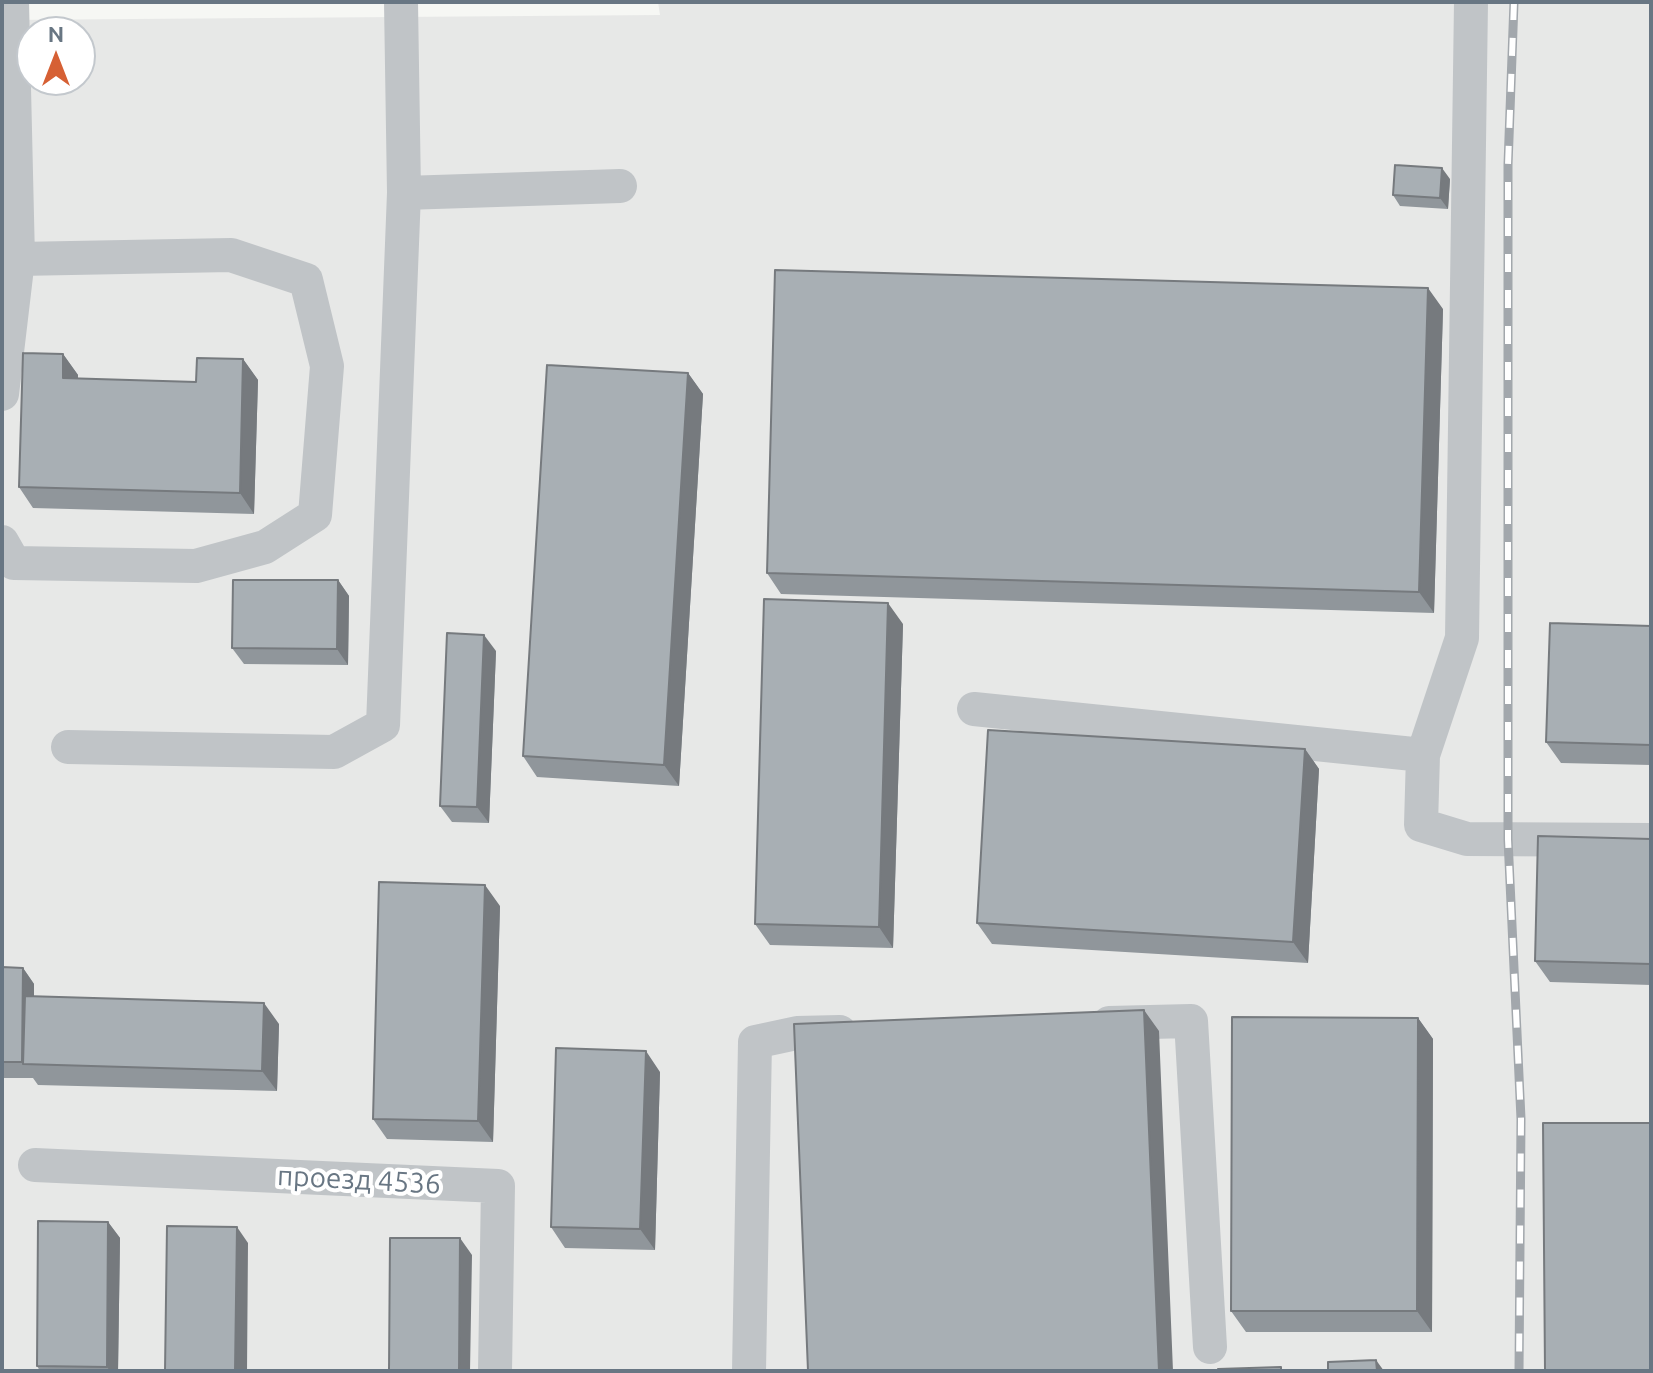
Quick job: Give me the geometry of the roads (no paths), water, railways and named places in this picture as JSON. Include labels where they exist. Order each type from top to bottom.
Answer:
[{"type":"lane","points":[[2,394],[18,259],[12,2]]},
{"type":"lane","points":[[68,747],[334,752],[383,725],[404,193],[401,2]]},
{"type":"lane","points":[[1471,2],[1462,638],[1423,755],[1421,825],[1467,839],[1651,840]]},
{"type":"lane","points":[[404,193],[620,186]]},
{"type":"lane","points":[[2,542],[14,563],[196,566],[265,547],[315,515],[327,366],[306,280],[231,255],[18,259]]},
{"type":"lane","points":[[974,709],[1423,755]]},
{"type":"lane","points":[[1080,1024],[1191,1021],[1210,1347]]},
{"type":"lane","points":[[749,1371],[755,1042],[797,1033],[875,1030]]},
{"type":"lane","name":"проезд 4536","points":[[35,1165],[498,1186],[495,1371]]},
{"type":"railway","points":[[1514,2],[1508,165],[1508,839],[1521,1119],[1519,1371]]}]
